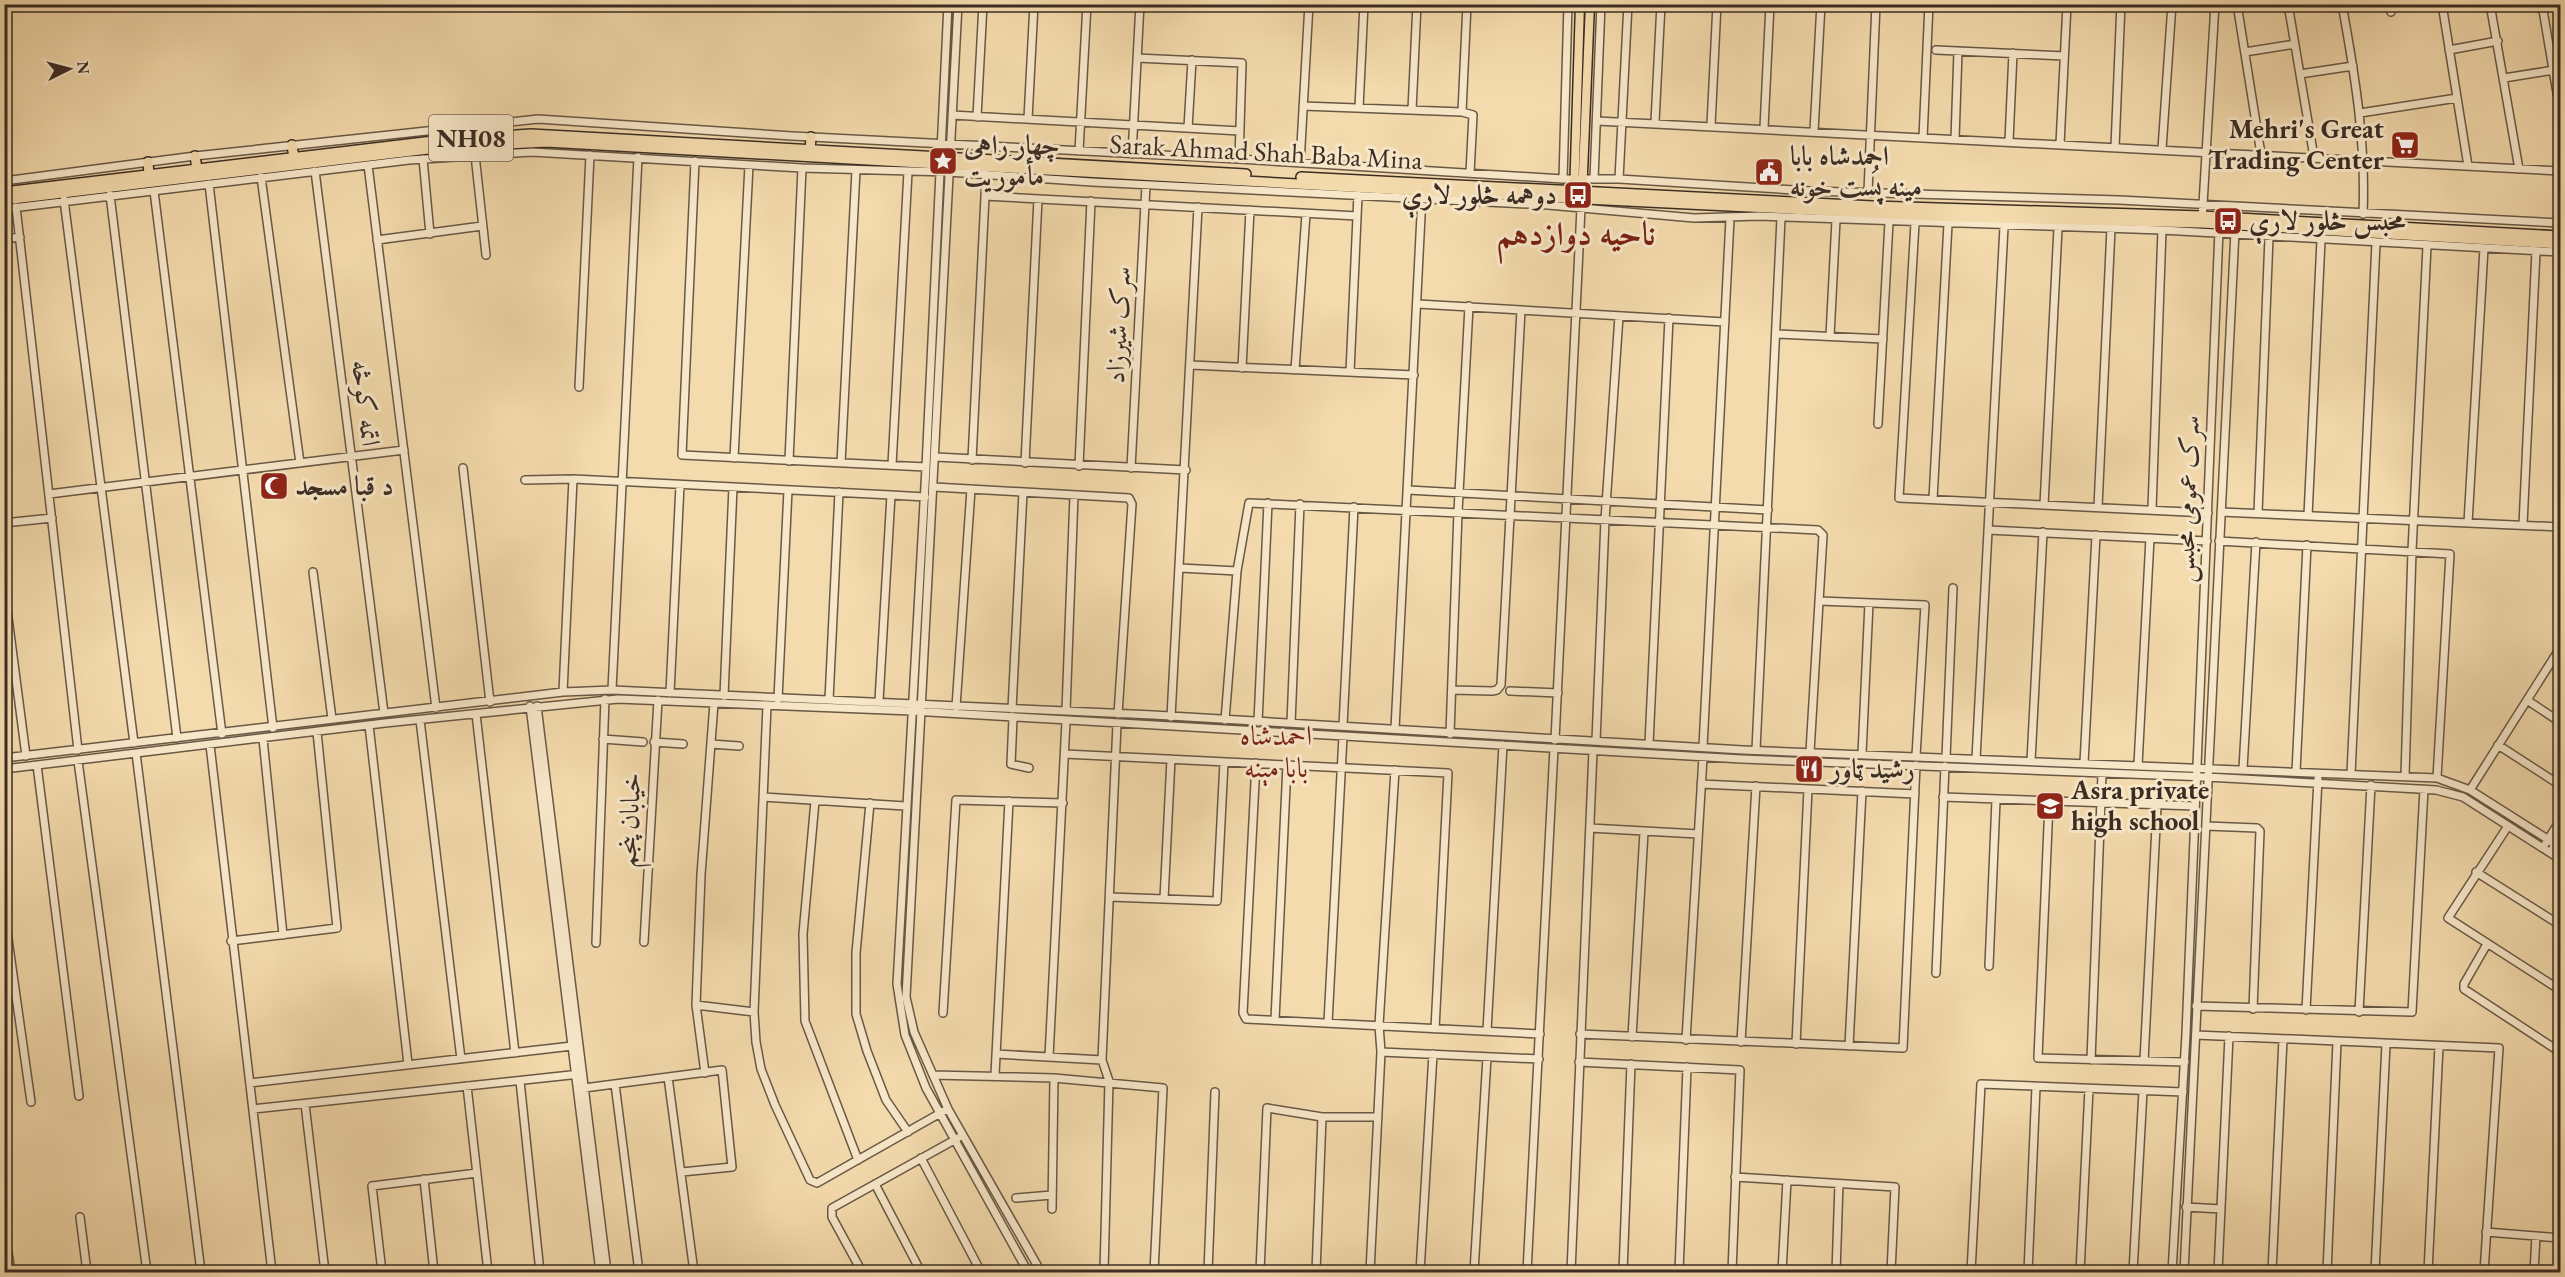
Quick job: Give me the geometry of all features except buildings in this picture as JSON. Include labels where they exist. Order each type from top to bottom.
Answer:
[{"type":"highway","points":[[469,126],[471,138]]},
{"type":"highway","points":[[423,131],[424,142]]},
{"type":"highway","name":"NH08","points":[[4,192],[424,142],[541,134],[810,150],[945,165]]},
{"type":"highway","points":[[810,150],[811,137]]},
{"type":"highway","name":"NH08","points":[[4,200],[380,154],[493,144],[579,144],[1422,195],[1579,197],[1954,217],[2202,220],[2560,236]]},
{"type":"highway","points":[[292,145],[294,158]]},
{"type":"highway","points":[[195,156],[197,169]]},
{"type":"highway","points":[[147,162],[149,175]]},
{"type":"highway","name":"Sarak Ahmad Shah Baba Mina","points":[[945,165],[1579,197]]},
{"type":"highway","name":"NH08","points":[[2202,220],[2219,229],[2560,244]]},
{"type":"main road","points":[[1579,197],[1580,4]]},
{"type":"main road","points":[[1578,179],[1590,4]]},
{"type":"street","points":[[948,4],[942,144],[945,165],[937,445],[906,984],[914,1032],[948,1109],[1041,1272]]},
{"type":"street","points":[[958,4],[951,144],[945,165],[905,806],[898,998],[905,1035],[926,1088],[1028,1272]]},
{"type":"street","points":[[978,117],[983,4]]},
{"type":"street","points":[[1029,119],[1034,4]]},
{"type":"street","points":[[1079,151],[1087,4]]},
{"type":"street","points":[[1132,154],[1140,4]]},
{"type":"street","points":[[1300,163],[1309,4]]},
{"type":"street","points":[[1359,108],[1364,4]]},
{"type":"street","points":[[1412,110],[1417,4]]},
{"type":"street","points":[[1462,112],[1467,4]]},
{"type":"street","points":[[1563,179],[1568,4]]},
{"type":"street","points":[[1594,179],[1601,4]]},
{"type":"street","points":[[1619,179],[1628,4]]},
{"type":"street","points":[[1655,122],[1661,4]]},
{"type":"street","points":[[1711,125],[1717,4]]},
{"type":"street","points":[[1764,128],[1770,4]]},
{"type":"street","points":[[1814,131],[1821,4]]},
{"type":"street","points":[[1868,192],[1876,4]]},
{"type":"street","points":[[1923,138],[1929,4]]},
{"type":"street","points":[[2060,144],[2067,4]]},
{"type":"street","points":[[2115,147],[2121,4]]},
{"type":"street","points":[[2162,149],[2172,4]]},
{"type":"street","points":[[2202,220],[2215,4]]},
{"type":"street","points":[[2237,4],[2261,154]]},
{"type":"street","points":[[2288,4],[2314,157]]},
{"type":"street","points":[[2342,4],[2354,66],[2365,161],[2363,214]]},
{"type":"street","points":[[2442,4],[2468,166]]},
{"type":"street","points":[[2490,4],[2519,168]]},
{"type":"street","points":[[2542,4],[2560,111]]},
{"type":"street","points":[[2449,50],[2498,41]]},
{"type":"street","points":[[2245,52],[2295,44]]},
{"type":"street","points":[[1936,50],[2064,56]]},
{"type":"street","points":[[1955,139],[1959,51]]},
{"type":"street","points":[[2009,141],[2013,53]]},
{"type":"street","points":[[1137,58],[1242,63],[1239,159]]},
{"type":"street","points":[[1188,128],[1192,60]]},
{"type":"street","points":[[2300,74],[2354,66]]},
{"type":"street","points":[[2504,78],[2554,70]]},
{"type":"street","points":[[2360,113],[2457,98]]},
{"type":"street","points":[[1303,106],[1462,112],[1473,116],[1470,173]]},
{"type":"street","points":[[952,116],[1240,131]]},
{"type":"street","points":[[4,181],[195,156],[538,119],[811,137],[1239,159],[1563,179],[1619,179],[2560,223]]},
{"type":"street","points":[[1597,121],[1655,122],[2560,171]]},
{"type":"street","points":[[4,209],[64,200],[423,159],[532,152],[908,172],[945,165],[986,176],[1358,195],[1387,192]]},
{"type":"street","points":[[475,154],[486,255]]},
{"type":"street","points":[[579,387],[590,155]]},
{"type":"street","points":[[612,690],[638,157]]},
{"type":"street","points":[[423,159],[430,234]]},
{"type":"street","points":[[695,162],[681,452],[684,456],[926,467]]},
{"type":"street","points":[[368,165],[436,708]]},
{"type":"street","points":[[734,458],[749,165]]},
{"type":"street","points":[[789,460],[802,168]]},
{"type":"street","points":[[841,463],[856,170]]},
{"type":"street","name":"اتمه کوڅه","points":[[315,171],[384,713]]},
{"type":"street","points":[[892,465],[908,172]]},
{"type":"street","points":[[972,459],[986,176]]},
{"type":"street","points":[[261,177],[300,463]]},
{"type":"street","points":[[209,184],[273,728]]},
{"type":"street","name":"سرک شیرزاد","points":[[1131,468],[1146,185]]},
{"type":"street","points":[[154,191],[222,734]]},
{"type":"street","points":[[110,195],[177,738]]},
{"type":"street","points":[[1350,372],[1358,195]]},
{"type":"street","points":[[1395,729],[1422,195]]},
{"type":"street","points":[[985,196],[1357,216]]},
{"type":"street","points":[[1527,1272],[1569,499],[1577,313],[1579,197],[1659,216],[1730,219],[1781,218],[2004,227],[2219,229]]},
{"type":"street","points":[[1025,463],[1038,199]]},
{"type":"street","points":[[64,200],[134,743]]},
{"type":"street","points":[[1078,466],[1091,201]]},
{"type":"street","points":[[16,207],[78,750]]},
{"type":"street","points":[[1171,717],[1186,470],[1198,207]]},
{"type":"street","points":[[1242,368],[1250,210]]},
{"type":"street","points":[[1295,370],[1305,213]]},
{"type":"street","points":[[1756,750],[1781,218]]},
{"type":"street","points":[[1703,747],[1730,219]]},
{"type":"street","points":[[1830,336],[1836,220]]},
{"type":"street","points":[[1878,423],[1889,222]]},
{"type":"street","points":[[1915,223],[1899,498],[2208,513]]},
{"type":"street","points":[[1933,499],[1948,224]]},
{"type":"street","points":[[377,240],[482,226]]},
{"type":"street","points":[[1976,759],[2004,227]]},
{"type":"street","points":[[2044,505],[2058,228]]},
{"type":"street","points":[[2098,507],[2111,228]]},
{"type":"street","name":"سرک عمومی محبس","points":[[2172,1272],[2185,1062],[2219,229]]},
{"type":"street","points":[[2152,509],[2162,230]]},
{"type":"street","points":[[2235,230],[2269,237],[2560,252]]},
{"type":"street","name":"سرک عمومی محبس","points":[[2184,1272],[2235,230]]},
{"type":"street","points":[[4,239],[20,237]]},
{"type":"street","points":[[2258,513],[2269,237]]},
{"type":"street","points":[[2308,516],[2321,240]]},
{"type":"street","points":[[2351,774],[2376,243]]},
{"type":"street","points":[[2405,776],[2412,551],[2427,246]]},
{"type":"street","points":[[2468,523],[2484,248]]},
{"type":"street","points":[[2523,525],[2536,251]]},
{"type":"street","points":[[1418,304],[1725,322]]},
{"type":"street","points":[[1450,734],[1458,512],[1469,306]]},
{"type":"street","points":[[1452,690],[1492,691],[1501,685],[1521,310]]},
{"type":"street","points":[[1596,741],[1605,520],[1618,316]]},
{"type":"street","points":[[1649,744],[1669,318]]},
{"type":"street","points":[[1776,334],[1883,339]]},
{"type":"street","points":[[1191,365],[1414,375]]},
{"type":"street","points":[[927,444],[937,445]]},
{"type":"street","points":[[49,495],[404,450]]},
{"type":"street","points":[[936,457],[1186,470]]},
{"type":"street","points":[[463,468],[490,702]]},
{"type":"street","points":[[563,692],[573,479]]},
{"type":"street","points":[[525,480],[573,479],[925,497]]},
{"type":"street","points":[[670,693],[680,485]]},
{"type":"street","points":[[724,696],[733,487]]},
{"type":"street","points":[[934,487],[1129,498],[1132,504],[1118,714]]},
{"type":"street","points":[[956,707],[970,489]]},
{"type":"street","points":[[778,699],[788,490]]},
{"type":"street","points":[[1408,490],[1768,510]]},
{"type":"street","points":[[2209,490],[2222,491]]},
{"type":"street","points":[[829,700],[839,492]]},
{"type":"street","points":[[1012,709],[1023,492]]},
{"type":"street","points":[[879,701],[891,495]]},
{"type":"street","points":[[1066,711],[1074,495]]},
{"type":"street","points":[[1258,722],[1268,503]]},
{"type":"street","points":[[1225,720],[1237,571],[1247,504],[1300,504],[1713,525],[1822,531],[1810,752]]},
{"type":"street","points":[[1291,723],[1300,504]]},
{"type":"street","points":[[1343,726],[1354,507]]},
{"type":"street","points":[[2221,512],[2560,527]]},
{"type":"street","points":[[4,523],[52,518]]},
{"type":"street","points":[[1988,530],[2206,541]]},
{"type":"street","points":[[2031,761],[2043,532]]},
{"type":"street","points":[[2084,763],[2096,535]]},
{"type":"street","points":[[2138,765],[2150,538]]},
{"type":"street","points":[[2219,541],[2447,553],[2451,556],[2437,778]]},
{"type":"street","points":[[2243,769],[2256,542]]},
{"type":"street","points":[[2296,772],[2307,545]]},
{"type":"street","points":[[1180,568],[1237,571]]},
{"type":"street","points":[[313,572],[332,719]]},
{"type":"street","points":[[4,587],[26,756]]},
{"type":"street","points":[[1936,973],[1953,588]]},
{"type":"street","points":[[1819,601],[1925,605],[1916,756]]},
{"type":"street","points":[[1862,754],[1869,603]]},
{"type":"street","points":[[2470,790],[2559,652]]},
{"type":"street","points":[[4,758],[563,692],[597,690],[778,699],[879,701],[912,707]]},
{"type":"street","points":[[596,943],[603,739],[601,699],[597,690]]},
{"type":"street","points":[[1510,690],[1558,693]]},
{"type":"street","points":[[4,769],[601,699],[767,705],[956,707],[1395,729],[1555,744],[1593,751],[1702,757],[1916,765],[1976,759],[2437,778],[2470,790],[2558,846]]},
{"type":"street","name":"خیابان پنجم","points":[[644,942],[657,700]]},
{"type":"street","points":[[2527,700],[2560,722]]},
{"type":"street","points":[[705,1073],[696,1005],[701,874],[714,703]]},
{"type":"street","points":[[767,705],[754,1012],[761,1069],[775,1105],[813,1183],[948,1109]]},
{"type":"street","points":[[534,706],[572,1046],[584,1088],[607,1272]]},
{"type":"street","points":[[534,706],[579,1074],[600,1272]]},
{"type":"street","points":[[921,707],[1014,718],[1118,724],[1503,745],[1596,741],[1916,756],[1945,762],[2102,774],[2196,776],[2424,789],[2463,797],[2560,859]]},
{"type":"street","points":[[476,714],[515,1053]]},
{"type":"street","points":[[1014,718],[1011,764],[1029,768]]},
{"type":"street","points":[[420,720],[461,1059]]},
{"type":"street","points":[[1049,1057],[1066,721]]},
{"type":"street","points":[[1104,1272],[1109,1081],[1102,1060],[1118,724]]},
{"type":"street","points":[[369,725],[408,1064]]},
{"type":"street","points":[[1384,738],[1385,729]]},
{"type":"street","points":[[231,942],[337,928],[317,732]]},
{"type":"street","points":[[1328,1023],[1342,736]]},
{"type":"street","points":[[263,739],[283,935]]},
{"type":"street","points":[[603,739],[643,742]]},
{"type":"street","points":[[654,742],[683,744]]},
{"type":"street","points":[[711,744],[739,746]]},
{"type":"street","points":[[210,745],[231,942],[272,1272]]},
{"type":"street","points":[[1488,1031],[1503,745]]},
{"type":"street","points":[[2498,746],[2560,785]]},
{"type":"street","points":[[1571,1272],[1593,751]]},
{"type":"street","points":[[136,753],[201,1272]]},
{"type":"street","points":[[1065,754],[1448,773],[1435,1029]]},
{"type":"street","points":[[1686,1040],[1702,757]]},
{"type":"street","points":[[1164,899],[1171,759]]},
{"type":"street","points":[[78,761],[147,1272]]},
{"type":"street","points":[[1110,897],[1217,901],[1224,762]]},
{"type":"street","points":[[1256,764],[1243,1013],[1246,1019],[1540,1034]]},
{"type":"street","points":[[37,765],[79,1096]]},
{"type":"street","points":[[1275,1020],[1287,765]]},
{"type":"street","points":[[1580,1034],[1903,1048],[1916,765]]},
{"type":"street","points":[[1370,1272],[1381,1052],[1379,1024],[1395,770]]},
{"type":"street","points":[[2091,1060],[2102,774]]},
{"type":"street","points":[[2306,1010],[2318,774]]},
{"type":"street","points":[[1701,784],[1915,794]]},
{"type":"street","points":[[1741,1042],[1755,786]]},
{"type":"street","points":[[2359,1012],[2371,786]]},
{"type":"street","points":[[1796,1044],[1808,789]]},
{"type":"street","points":[[2196,1006],[2410,1014],[2413,1010],[2424,789]]},
{"type":"street","points":[[1850,1046],[1862,791]]},
{"type":"street","points":[[763,797],[905,806]]},
{"type":"street","points":[[1943,797],[2100,805],[2195,806]]},
{"type":"street","points":[[943,1013],[956,800],[1063,803]]},
{"type":"street","points":[[1989,966],[1996,800]]},
{"type":"street","points":[[815,801],[803,934],[805,1021],[858,1160]]},
{"type":"street","points":[[995,1075],[1009,801]]},
{"type":"street","points":[[870,803],[856,953],[856,1014],[867,1051],[886,1100],[908,1132]]},
{"type":"street","points":[[2049,803],[2038,1058],[2185,1062]]},
{"type":"street","points":[[2144,1061],[2157,807]]},
{"type":"street","points":[[2542,848],[2560,820]]},
{"type":"street","points":[[2206,826],[2257,828],[2260,831],[2253,1009]]},
{"type":"street","points":[[2508,826],[2448,918],[2560,990]]},
{"type":"street","points":[[1590,828],[1698,834]]},
{"type":"street","points":[[1632,1037],[1644,831]]},
{"type":"street","points":[[2550,853],[2558,846],[2560,837]]},
{"type":"street","points":[[2476,872],[2560,925]]},
{"type":"street","points":[[4,911],[31,1102]]},
{"type":"street","points":[[2487,944],[2464,984],[2464,989],[2560,1052]]},
{"type":"street","points":[[696,1005],[754,1012]]},
{"type":"street","points":[[2196,1035],[2499,1048],[2484,1272]]},
{"type":"street","points":[[2218,1272],[2229,1036]]},
{"type":"street","points":[[2272,1272],[2283,1039]]},
{"type":"street","points":[[2327,1272],[2337,1042]]},
{"type":"street","points":[[2375,1272],[2386,1044]]},
{"type":"street","points":[[250,1083],[572,1046]]},
{"type":"street","points":[[2428,1272],[2439,1046]]},
{"type":"street","points":[[1381,1052],[1539,1059]]},
{"type":"street","points":[[996,1054],[1102,1060]]},
{"type":"street","points":[[1420,1272],[1433,1054]]},
{"type":"street","points":[[1474,1272],[1486,1057]]},
{"type":"street","points":[[1579,1062],[1740,1070],[1732,1272]]},
{"type":"street","points":[[1623,1272],[1631,1064]]},
{"type":"street","points":[[1679,1272],[1687,1067]]},
{"type":"street","points":[[584,1088],[723,1070],[732,1167],[681,1172]]},
{"type":"street","points":[[253,1109],[579,1074]]},
{"type":"street","points":[[933,1075],[995,1075],[1160,1086],[1164,1091],[1155,1272]]},
{"type":"street","points":[[668,1077],[694,1272]]},
{"type":"street","points":[[1052,1209],[1054,1078]]},
{"type":"street","points":[[519,1081],[540,1272]]},
{"type":"street","points":[[615,1084],[639,1272]]},
{"type":"street","points":[[1971,1272],[1981,1084],[2183,1092]]},
{"type":"street","points":[[466,1086],[488,1272]]},
{"type":"street","points":[[2028,1272],[2036,1087]]},
{"type":"street","points":[[2080,1272],[2090,1089]]},
{"type":"street","points":[[2133,1272],[2143,1091]]},
{"type":"street","points":[[1208,1272],[1215,1092]]},
{"type":"street","points":[[305,1104],[325,1272]]},
{"type":"street","points":[[1260,1272],[1267,1108],[1322,1117],[1378,1117]]},
{"type":"street","points":[[1316,1272],[1322,1117]]},
{"type":"street","points":[[862,1272],[831,1212],[832,1208],[962,1135]]},
{"type":"street","points":[[921,1158],[981,1272]]},
{"type":"street","points":[[382,1272],[372,1186],[477,1173]]},
{"type":"street","points":[[1736,1177],[1895,1187],[1891,1272]]},
{"type":"street","points":[[424,1179],[434,1272]]},
{"type":"street","points":[[1782,1272],[1787,1180]]},
{"type":"street","points":[[874,1184],[921,1272]]},
{"type":"street","points":[[1836,1272],[1839,1184]]},
{"type":"street","points":[[1016,1198],[1052,1195]]},
{"type":"street","points":[[2186,1207],[2221,1209]]},
{"type":"street","points":[[80,1217],[87,1272]]},
{"type":"street","points":[[4,1228],[11,1272]]},
{"type":"street","points":[[2486,1232],[2560,1238]]},
{"type":"street","points":[[2534,1272],[2536,1236]]},
{"type":"place","name":"Mehri's Great Trading Center","points":[[2405,145]]},
{"type":"place","name":"چهار راهی مأموریت","points":[[943,161]]},
{"type":"place","name":"احمدشاه بابا مینه پُست خونه","points":[[1769,172]]},
{"type":"place","name":"دوهمه څلور لارې","points":[[1578,195]]},
{"type":"place","name":"محبس څلور لارې","points":[[2228,221]]},
{"type":"place","name":"د قبا مسجد","points":[[274,486]]},
{"type":"place","name":"رشید ټاور","points":[[1809,769]]},
{"type":"place","name":"Asra private high school","points":[[2050,806]]},
{"type":"district","name":"ناحیه دوازدهم","points":[[1576,233]]},
{"type":"district","name":"احمدشاه بابا مېنه","points":[[1276,751]]}]
